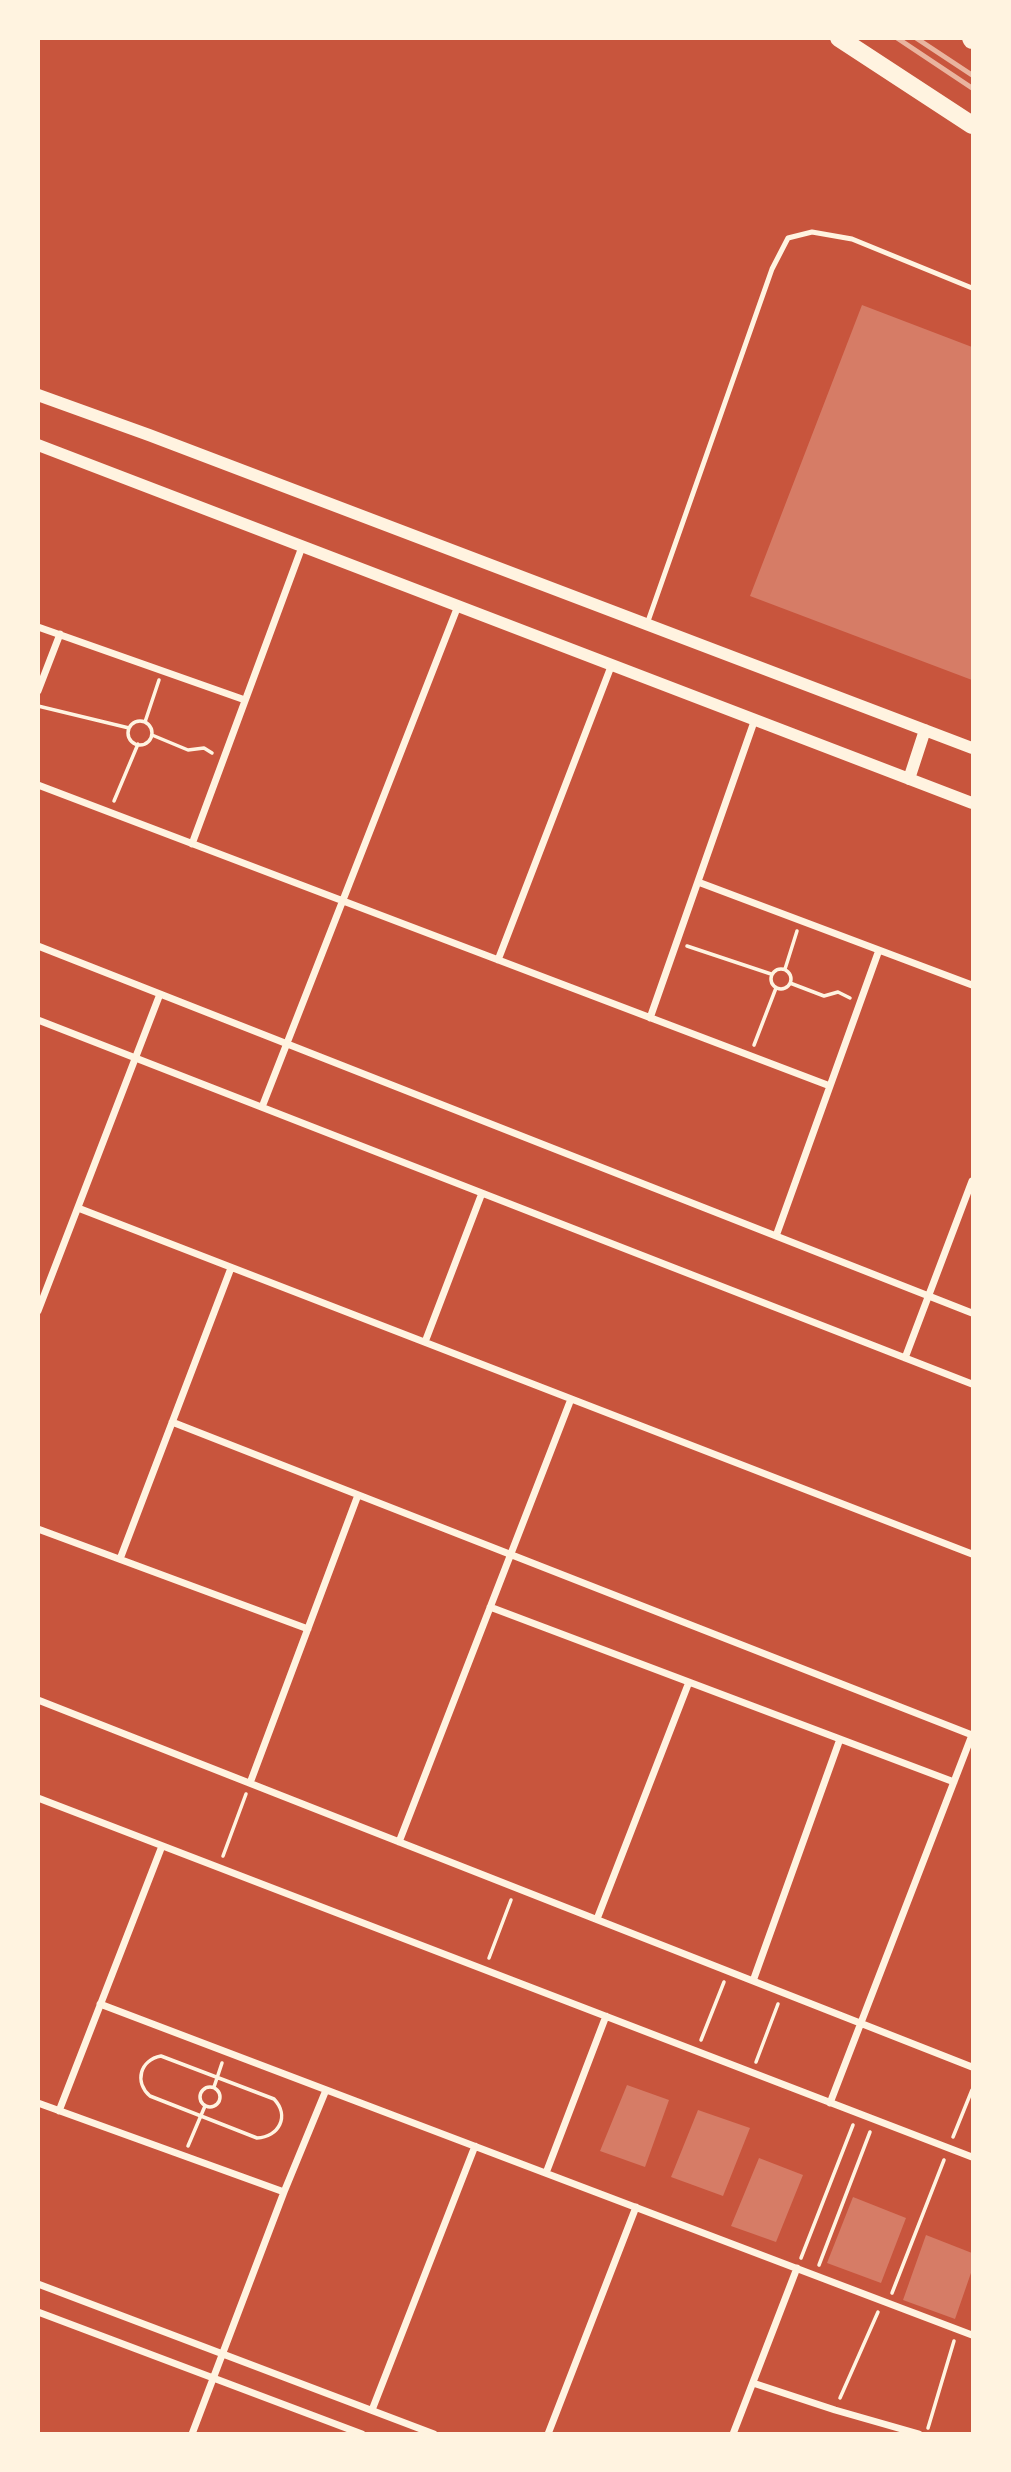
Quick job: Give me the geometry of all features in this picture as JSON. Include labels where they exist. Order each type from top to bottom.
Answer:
[{"type":"main road","points":[[839,38],[972,125]]},
{"type":"street","points":[[38,395],[972,748]]},
{"type":"street","points":[[38,445],[972,803]]},
{"type":"street","points":[[192,844],[302,547]]},
{"type":"street","points":[[262,1107],[458,606]]},
{"type":"street","points":[[38,627],[246,700]]},
{"type":"street","points":[[38,691],[60,634]]},
{"type":"street","points":[[498,960],[612,664]]},
{"type":"street","points":[[650,1018],[756,719]]},
{"type":"street","points":[[909,779],[925,730]]},
{"type":"street","points":[[38,785],[830,1086]]},
{"type":"street","points":[[698,882],[972,985]]},
{"type":"street","points":[[38,946],[972,1313]]},
{"type":"street","points":[[776,1236],[879,950]]},
{"type":"street","points":[[38,1311],[160,994]]},
{"type":"street","points":[[38,1020],[972,1384]]},
{"type":"street","points":[[905,1358],[972,1181]]},
{"type":"street","points":[[425,1342],[482,1193]]},
{"type":"street","points":[[78,1208],[972,1554]]},
{"type":"street","points":[[120,1559],[231,1268]]},
{"type":"street","points":[[399,1842],[571,1399]]},
{"type":"street","points":[[172,1422],[972,1735],[830,2103]]},
{"type":"street","points":[[250,1783],[358,1494]]},
{"type":"street","points":[[38,1529],[308,1629]]},
{"type":"street","points":[[490,1607],[954,1782]]},
{"type":"street","points":[[597,1919],[689,1682]]},
{"type":"street","points":[[38,1700],[972,2067]]},
{"type":"street","points":[[753,1981],[840,1739]]},
{"type":"street","points":[[38,1798],[972,2158]]},
{"type":"street","points":[[59,2110],[162,1846]]},
{"type":"street","points":[[100,2004],[972,2335]]},
{"type":"street","points":[[546,2173],[606,2016]]},
{"type":"street","points":[[192,2434],[284,2192],[326,2090]]},
{"type":"street","points":[[38,2103],[284,2192]]},
{"type":"street","points":[[372,2410],[475,2146]]},
{"type":"street","points":[[548,2434],[636,2207]]},
{"type":"street","points":[[733,2434],[797,2268]]},
{"type":"street","points":[[38,2284],[434,2434]]},
{"type":"street","points":[[38,2312],[362,2434]]},
{"type":"street","points":[[753,2383],[919,2434]]},
{"type":"lane","points":[[647,624],[772,269],[788,238],[812,232],[852,239],[972,288]]},
{"type":"path","points":[[145,722],[162,670]]},
{"type":"path","points":[[38,706],[129,728]]},
{"type":"path","points":[[136,721],[145,722],[150,725],[152,735],[147,743],[138,744],[131,740],[129,728],[136,721]]},
{"type":"path","points":[[152,735],[188,750],[204,748],[224,759]]},
{"type":"path","points":[[109,812],[138,744]]},
{"type":"path","points":[[785,969],[800,921]]},
{"type":"path","points":[[677,943],[771,974]]},
{"type":"path","points":[[771,974],[775,970],[785,969]]},
{"type":"path","points":[[771,974],[772,985],[776,988],[787,987],[791,978],[785,969]]},
{"type":"path","points":[[790,983],[824,996],[841,993],[860,1004]]},
{"type":"path","points":[[750,1056],[776,988]]},
{"type":"path","points":[[219,1868],[250,1783]]},
{"type":"path","points":[[484,1970],[516,1887]]},
{"type":"path","points":[[697,2051],[729,1971]]},
{"type":"path","points":[[752,2073],[783,1992]]},
{"type":"path","points":[[214,2087],[226,2052]]},
{"type":"path","points":[[161,2056],[274,2099],[281,2111],[281,2124],[271,2135],[257,2138],[201,2116],[150,2096],[142,2085],[141,2072],[149,2061],[161,2056]]},
{"type":"path","points":[[214,2087],[220,2096],[219,2101],[215,2106],[205,2106],[201,2103],[200,2092],[204,2088],[214,2087]]},
{"type":"path","points":[[835,2410],[886,2302],[972,2090]]},
{"type":"path","points":[[183,2156],[205,2106]]},
{"type":"path","points":[[797,2268],[858,2113]]},
{"type":"path","points":[[815,2275],[875,2120]]},
{"type":"path","points":[[926,2434],[958,2329]]},
{"type":"building","points":[[862,305],[972,347],[972,680],[750,596]]},
{"type":"building","points":[[627,2085],[669,2100],[645,2167],[600,2151]]},
{"type":"building","points":[[698,2110],[750,2128],[723,2196],[671,2177]]},
{"type":"building","points":[[759,2158],[803,2175],[776,2242],[731,2226]]},
{"type":"building","points":[[853,2197],[906,2218],[881,2283],[827,2263]]},
{"type":"building","points":[[926,2235],[972,2253],[972,2270],[955,2319],[903,2300]]},
{"type":"railway","points":[[897,38],[972,88]]},
{"type":"railway","points":[[916,38],[972,75]]}]
